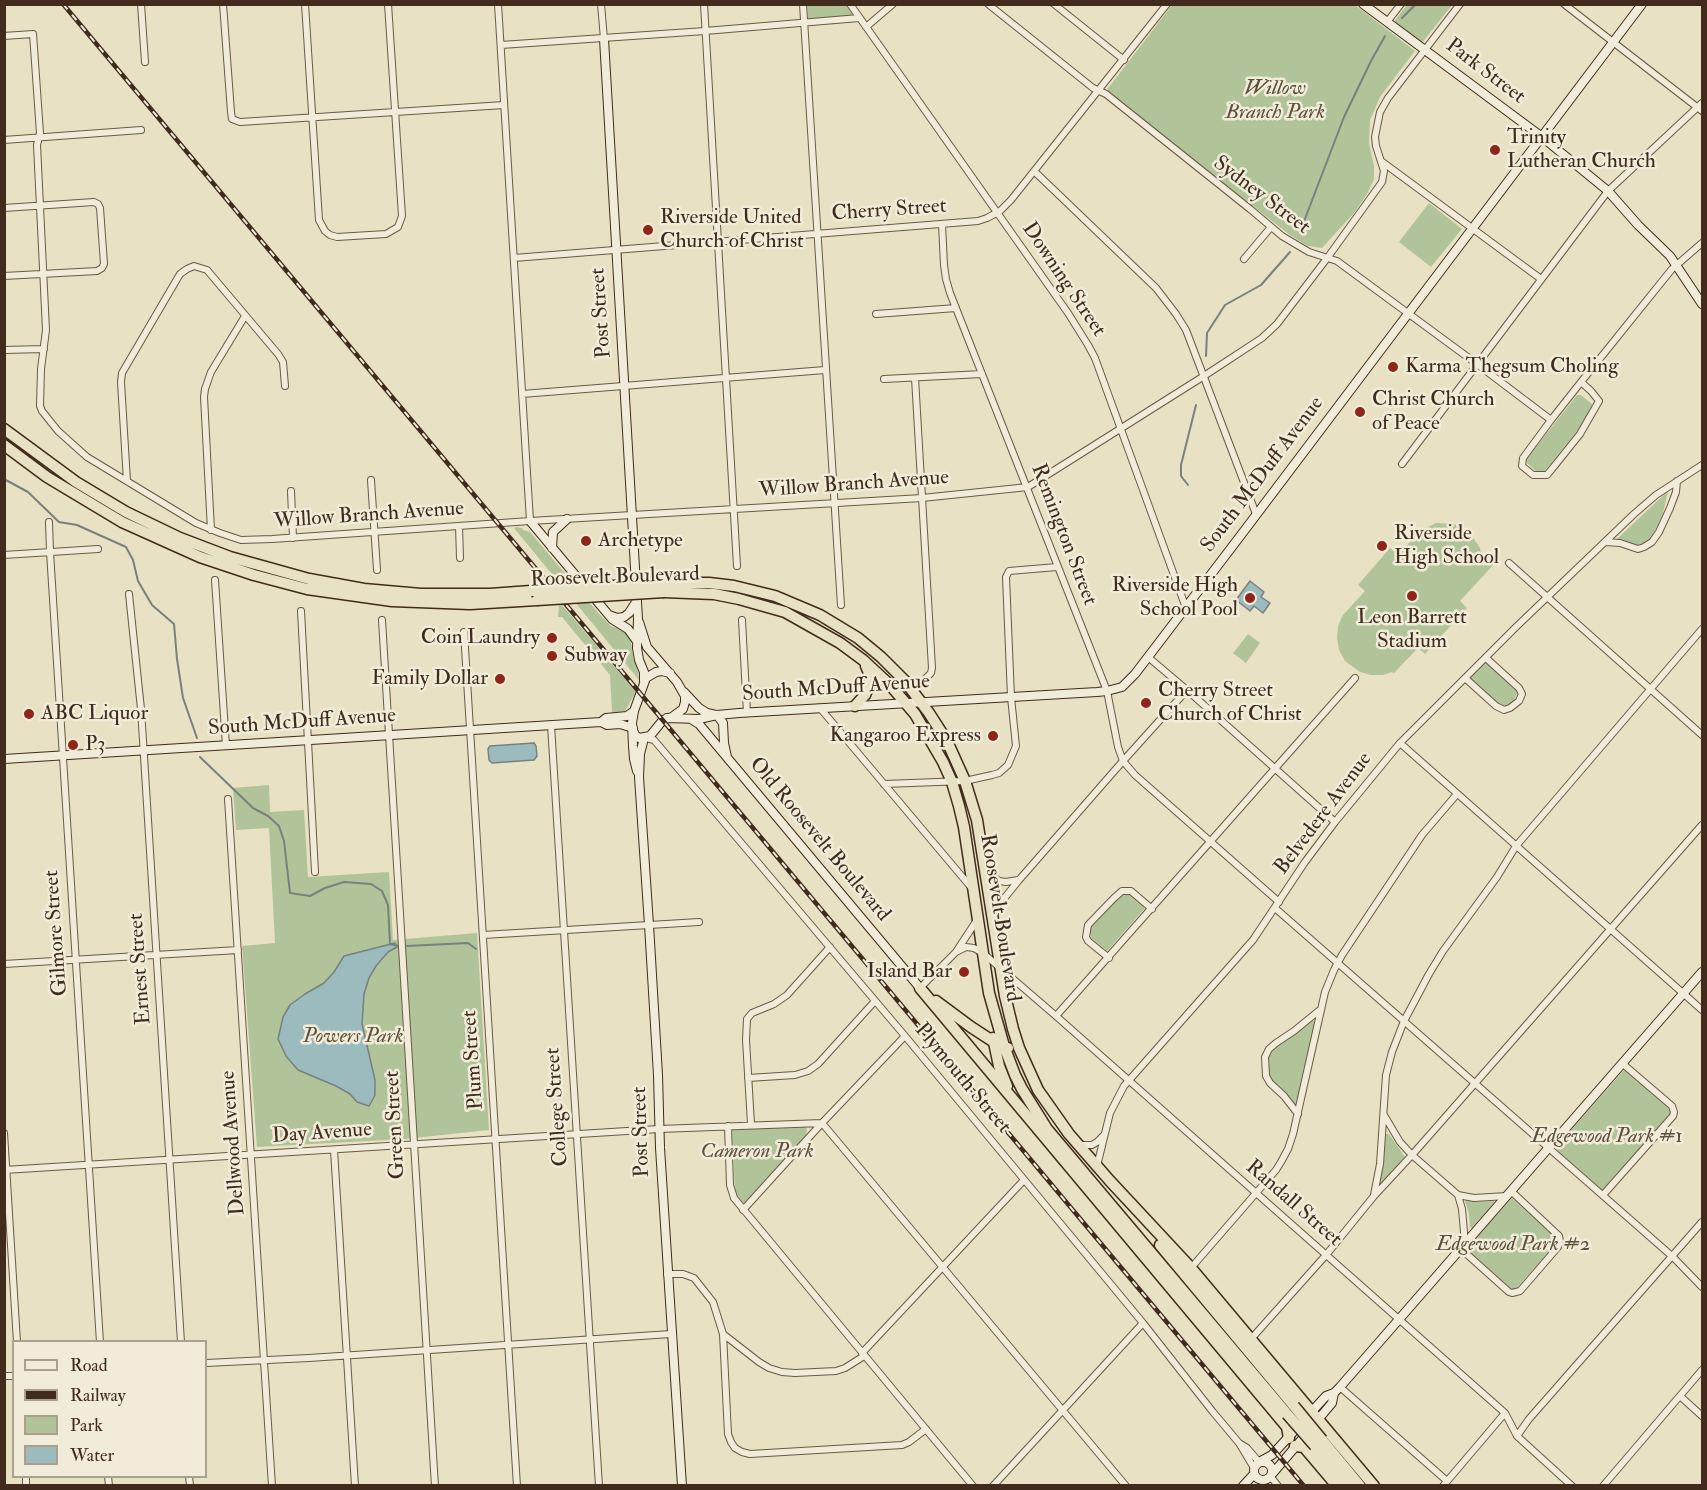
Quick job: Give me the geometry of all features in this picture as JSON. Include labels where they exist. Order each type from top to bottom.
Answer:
[{"type":"highway","name":"Roosevelt Boulevard","points":[[4,429],[50,464],[126,512],[180,538],[246,562],[309,579],[391,592],[534,596]]},
{"type":"highway","name":"Roosevelt Boulevard","points":[[4,445],[56,482],[122,522],[200,558],[254,575],[317,590],[392,601],[470,604],[534,596],[709,583],[734,586],[775,596],[820,615],[858,638],[905,681],[947,741],[965,781],[977,820],[1005,996],[1013,1029],[1028,1071],[1045,1100],[1110,1181]]},
{"type":"highway","name":"Roosevelt Boulevard","points":[[663,588],[714,594],[785,612],[863,660],[906,703],[933,744],[951,782],[964,827],[999,1044],[1018,1082],[1047,1129],[1291,1410]]},
{"type":"highway","points":[[855,706],[865,695],[870,683],[870,675],[863,660]]},
{"type":"highway","points":[[920,988],[953,1015],[1009,1049],[1028,1071]]},
{"type":"highway","points":[[920,988],[1287,1427],[1292,1442],[1304,1447],[1337,1485]]},
{"type":"highway","points":[[999,1044],[1004,1080],[1013,1099]]},
{"type":"highway","points":[[1110,1181],[1318,1443],[1348,1485]]},
{"type":"highway","points":[[1110,1181],[1191,1268],[1374,1485]]},
{"type":"highway","points":[[1318,1443],[1360,1485]]},
{"type":"main road","name":"Park Street","points":[[1363,4],[1542,137],[1608,191],[1670,256],[1702,304]]},
{"type":"main road","name":"South McDuff Avenue","points":[[667,718],[708,718],[717,715],[820,708],[1107,691],[1122,687],[1186,608],[1642,4]]},
{"type":"main road","name":"Post Street","points":[[603,39],[637,600],[636,640],[637,653],[644,672],[644,681],[634,711],[633,729],[634,759],[639,777]]},
{"type":"main road","points":[[552,548],[554,532],[567,519]]},
{"type":"main road","points":[[530,521],[615,623],[629,630],[636,640]]},
{"type":"main road","points":[[609,615],[617,618],[624,617],[637,600]]},
{"type":"main road","name":"Post Street","points":[[638,619],[646,645],[670,673]]},
{"type":"main road","points":[[633,729],[637,737],[650,737],[663,720],[683,709],[685,696],[670,673],[656,672],[644,681]]},
{"type":"main road","points":[[681,689],[699,708],[717,715],[723,723],[727,758]]},
{"type":"main road","name":"South McDuff Avenue","points":[[602,722],[606,718],[627,716],[634,711]]},
{"type":"main road","name":"Old Roosevelt Boulevard","points":[[689,718],[699,724],[920,988]]},
{"type":"main road","name":"South McDuff Avenue","points":[[4,759],[602,722],[607,725],[620,724],[633,729]]},
{"type":"main road","name":"Post Street","points":[[650,737],[640,754],[639,777],[658,1075],[671,1334],[682,1485]]},
{"type":"main road","points":[[1267,1479],[1292,1442],[1315,1415],[1332,1403],[1337,1390],[1702,972]]},
{"type":"main road","points":[[1243,1485],[1257,1466],[1292,1442]]},
{"type":"main road","points":[[1257,1466],[1269,1464],[1267,1479]]},
{"type":"main road","points":[[1257,1466],[1257,1478],[1267,1479]]},
{"type":"street","points":[[141,4],[145,62]]},
{"type":"street","points":[[223,4],[232,119],[240,122],[504,105]]},
{"type":"street","points":[[306,4],[321,226],[330,235],[337,237],[386,234],[398,227],[401,221],[388,4]]},
{"type":"street","points":[[498,4],[530,521]]},
{"type":"street","name":"Post Street","points":[[601,4],[603,39]]},
{"type":"street","points":[[704,4],[738,566]]},
{"type":"street","points":[[803,4],[841,605]]},
{"type":"street","name":"Downing Street","points":[[850,4],[1068,313],[1088,345],[1095,358],[1186,608]]},
{"type":"street","points":[[866,27],[893,4]]},
{"type":"street","name":"Sydney Street","points":[[988,4],[1099,91],[1106,94],[1271,227],[1301,248],[1337,261],[1551,420]]},
{"type":"street","points":[[1054,4],[1124,60]]},
{"type":"street","name":"Cherry Street","points":[[514,258],[978,221],[996,213],[1011,200],[1167,4]]},
{"type":"street","points":[[1387,22],[1401,4]]},
{"type":"street","name":"Willow Branch Avenue","points":[[44,349],[40,406],[76,448],[87,457],[196,523],[241,540],[922,498],[1028,487],[1204,376],[1262,338],[1277,324],[1382,182],[1384,171],[1375,137],[1380,112],[1388,98],[1460,4]]},
{"type":"street","points":[[1402,464],[1608,191],[1701,107],[1564,4]]},
{"type":"street","points":[[501,45],[859,18]]},
{"type":"street","points":[[4,36],[33,34],[40,133],[37,146],[46,330],[44,349],[4,350]]},
{"type":"street","points":[[4,140],[141,130]]},
{"type":"street","points":[[1381,161],[1541,279]]},
{"type":"street","points":[[1034,171],[1161,294],[1186,330],[1256,514]]},
{"type":"street","points":[[4,208],[94,202],[98,204],[104,264],[97,271],[4,276]]},
{"type":"street","name":"Remington Street","points":[[942,224],[946,279],[1107,691],[1123,761],[1135,775],[1211,842],[1339,962],[1673,1257],[1702,1287]]},
{"type":"street","points":[[1244,259],[1271,227]]},
{"type":"street","points":[[1581,382],[1599,401],[1580,434],[1547,475],[1533,475],[1522,466],[1523,458],[1551,420],[1581,382],[1671,269],[1678,266],[1702,243]]},
{"type":"street","points":[[127,481],[122,373],[180,274],[187,269],[194,266],[207,270],[278,354],[284,370],[285,386]]},
{"type":"street","points":[[876,314],[957,308]]},
{"type":"street","points":[[211,530],[205,389],[211,372],[245,316]]},
{"type":"street","points":[[522,394],[825,370]]},
{"type":"street","points":[[884,379],[982,374]]},
{"type":"street","points":[[915,378],[932,668],[926,678]]},
{"type":"street","name":"Belvedere Avenue","points":[[1097,1166],[1110,1113],[1128,1081],[1253,940],[1305,862],[1400,743],[1548,597],[1656,495],[1702,465]]},
{"type":"street","points":[[371,480],[377,570]]},
{"type":"street","points":[[1605,542],[1620,543],[1638,549],[1652,542],[1659,532],[1676,492],[1677,481]]},
{"type":"street","points":[[291,491],[293,538]]},
{"type":"street","name":"Gilmore Street","points":[[49,522],[100,1340]]},
{"type":"street","points":[[459,526],[460,558]]},
{"type":"street","points":[[4,555],[98,549]]},
{"type":"street","points":[[1509,563],[1702,735]]},
{"type":"street","points":[[884,784],[965,781],[999,773],[1011,761],[1016,746],[1011,697],[1005,577],[1010,571],[1057,567]]},
{"type":"street","points":[[215,580],[226,746]]},
{"type":"street","name":"Ernest Street","points":[[129,594],[144,751],[181,1340]]},
{"type":"street","points":[[301,611],[315,872]]},
{"type":"street","name":"Green Street","points":[[382,620],[435,1485]]},
{"type":"street","points":[[742,620],[747,713]]},
{"type":"street","points":[[1374,1196],[1374,1186],[1380,1164],[1386,1075],[1404,1021],[1429,974],[1516,846],[1702,629]]},
{"type":"street","name":"Plum Street","points":[[464,632],[517,1485]]},
{"type":"street","points":[[1148,657],[1335,822]]},
{"type":"street","points":[[1465,678],[1496,706],[1504,710],[1519,701],[1522,694],[1519,688],[1486,658]]},
{"type":"street","points":[[1056,1016],[1355,678]]},
{"type":"street","points":[[993,919],[996,908],[1019,880],[1187,690]]},
{"type":"street","points":[[820,708],[966,879],[974,892]]},
{"type":"street","name":"College Street","points":[[551,726],[599,1485]]},
{"type":"street","name":"Plymouth Street","points":[[650,737],[905,1036],[1143,1323],[1213,1412],[1239,1443],[1247,1448],[1257,1466]]},
{"type":"street","points":[[1400,743],[1702,1010]]},
{"type":"street","points":[[1191,1268],[1276,1170],[1285,1156],[1298,1114],[1324,993],[1342,955],[1422,835],[1457,794]]},
{"type":"street","name":"Dellwood Avenue","points":[[228,799],[272,1485]]},
{"type":"street","points":[[1251,1339],[1326,1255],[1374,1196],[1702,825]]},
{"type":"street","points":[[986,870],[999,881],[1019,880]]},
{"type":"street","points":[[1109,958],[1088,941],[1086,935],[1088,926],[1122,891],[1131,891],[1152,909]]},
{"type":"street","points":[[920,988],[956,952],[978,917]]},
{"type":"street","points":[[483,935],[699,922]]},
{"type":"street","points":[[956,952],[966,947],[974,948],[984,954]]},
{"type":"street","points":[[751,1124],[746,1026],[749,1016],[787,995],[830,948]]},
{"type":"street","points":[[4,964],[238,950]]},
{"type":"street","name":"Randall Street","points":[[984,954],[1505,1413],[1517,1436],[1572,1485]]},
{"type":"street","points":[[748,1078],[795,1075],[808,1071],[818,1064],[875,1001]]},
{"type":"street","points":[[1298,1114],[1270,1083],[1266,1076],[1265,1057],[1276,1042],[1321,1009]]},
{"type":"street","points":[[743,1210],[905,1036]]},
{"type":"street","points":[[1602,1195],[1673,1116],[1674,1112],[1672,1106],[1623,1065]]},
{"type":"street","points":[[1383,1115],[1400,1142],[1412,1155],[1458,1195],[1474,1198],[1509,1193],[1559,1236],[1558,1247],[1520,1291],[1512,1293],[1463,1247],[1462,1209],[1458,1195]]},
{"type":"street","points":[[822,1123],[1126,1485]]},
{"type":"street","name":"Day Avenue","points":[[6,1170],[659,1129],[822,1123]]},
{"type":"street","points":[[728,1126],[730,1185],[734,1198],[973,1485]]},
{"type":"street","points":[[4,1133],[17,1340]]},
{"type":"street","points":[[1079,1145],[1097,1142],[1105,1134]]},
{"type":"street","points":[[334,1150],[355,1485]]},
{"type":"street","points":[[723,1334],[759,1362],[782,1372],[836,1371],[845,1368],[863,1354],[1024,1180]]},
{"type":"street","points":[[1517,1436],[1529,1419],[1702,1222]]},
{"type":"street","points":[[668,1274],[683,1274],[694,1278],[713,1302],[723,1334],[728,1434],[735,1448],[750,1454],[902,1445],[926,1429]]},
{"type":"street","points":[[993,1485],[1143,1323]]},
{"type":"street","points":[[207,1363],[671,1334]]},
{"type":"street","points":[[1603,1485],[1702,1370]]},
{"type":"street","points":[[1337,1390],[1445,1483],[1505,1413]]},
{"type":"street","points":[[1680,1396],[1702,1416]]},
{"type":"street","points":[[1267,1479],[1278,1485]]},
{"type":"green space","points":[[807,5],[846,5],[853,15],[808,19]]},
{"type":"green space","name":"Willow Branch Park","points":[[1172,5],[1355,5],[1415,51],[1380,97],[1370,120],[1369,143],[1374,179],[1367,194],[1354,213],[1322,248],[1308,246],[1290,235],[1106,91]]},
{"type":"green space","points":[[1407,5],[1452,5],[1422,43],[1393,23]]},
{"type":"green space","points":[[1429,203],[1462,229],[1431,267],[1399,242]]},
{"type":"green space","points":[[1577,395],[1581,395],[1592,404],[1592,412],[1544,472],[1537,472],[1527,463],[1527,458]]},
{"type":"green space","points":[[1668,491],[1663,513],[1651,539],[1637,545],[1617,539]]},
{"type":"green space","name":"Leon Barrett Stadium","points":[[1436,523],[1454,524],[1470,533],[1480,548],[1483,567],[1491,557],[1496,562],[1460,601],[1467,608],[1425,654],[1418,648],[1394,673],[1371,675],[1360,672],[1345,661],[1339,650],[1337,638],[1338,626],[1343,615],[1365,591],[1358,585],[1390,548],[1398,555],[1420,531]]},
{"type":"green space","points":[[514,528],[530,532],[600,615],[611,626],[628,635],[639,680]]},
{"type":"green space","points":[[559,605],[562,605],[636,692],[625,711],[612,713],[610,675],[562,617],[558,617]]},
{"type":"green space","points":[[1248,634],[1260,643],[1246,663],[1233,653]]},
{"type":"green space","points":[[1487,660],[1516,688],[1517,694],[1508,706],[1503,707],[1494,702],[1469,678]]},
{"type":"green space","name":"Powers Park","points":[[269,785],[270,812],[304,810],[308,877],[389,872],[393,940],[477,933],[489,1130],[405,1139],[257,1147],[242,946],[275,943],[269,828],[236,830],[233,788]]},
{"type":"green space","points":[[1123,893],[1131,894],[1145,908],[1107,951],[1091,938],[1090,929]]},
{"type":"green space","points":[[1311,1021],[1315,1024],[1295,1106],[1271,1081],[1267,1069],[1269,1055],[1280,1042]]},
{"type":"green space","name":"Edgewood Park #1","points":[[1624,1070],[1673,1111],[1602,1190],[1555,1148]]},
{"type":"green space","name":"Cameron Park","points":[[804,1126],[807,1129],[806,1136],[744,1203],[740,1202],[735,1191],[732,1128]]},
{"type":"green space","points":[[1387,1134],[1405,1157],[1378,1187],[1385,1135]]},
{"type":"green space","name":"Edgewood Park #2","points":[[1512,1198],[1560,1240],[1514,1291],[1466,1249]]},
{"type":"green space","points":[[1465,1201],[1494,1201],[1472,1228]]},
{"type":"water","name":"Riverside High School Pool","points":[[1250,581],[1264,592],[1261,597],[1270,603],[1263,613],[1254,606],[1250,611],[1236,600]]},
{"type":"water","points":[[534,743],[537,756],[534,760],[492,763],[489,760],[490,746]]},
{"type":"water","points":[[395,943],[397,947],[388,952],[376,966],[364,994],[362,1024],[375,1080],[375,1095],[369,1106],[357,1102],[350,1094],[336,1086],[298,1070],[286,1056],[278,1039],[283,1017],[290,1005],[324,983],[344,956]]},
{"type":"waterway","points":[[1402,18],[1416,4]]},
{"type":"waterway","points":[[1303,224],[1344,117],[1385,36]]},
{"type":"waterway","points":[[1206,356],[1207,333],[1225,305],[1261,285],[1290,252]]},
{"type":"waterway","points":[[1188,485],[1181,476],[1181,465],[1196,405]]},
{"type":"waterway","points":[[4,479],[28,492],[59,522],[77,525],[126,547],[133,560],[138,581],[152,605],[174,624],[183,698],[197,738]]},
{"type":"waterway","points":[[200,757],[253,808],[268,816],[279,826],[284,841],[290,893],[310,896],[344,882],[371,884],[382,891],[388,905],[390,944],[399,946]]},
{"type":"waterway","points":[[407,946],[468,943],[476,949]]},
{"type":"railway","points":[[63,4],[1304,1486]]},
{"type":"place","name":"Trinity Lutheran Church","points":[[1495,150]]},
{"type":"place","name":"Riverside United Church of Christ","points":[[648,230]]},
{"type":"place","name":"Karma Thegsum Choling","points":[[1393,367]]},
{"type":"place","name":"Christ Church of Peace","points":[[1360,412]]},
{"type":"place","name":"Archetype","points":[[586,541]]},
{"type":"place","name":"Riverside High School","points":[[1382,546]]},
{"type":"place","name":"Leon Barrett Stadium","points":[[1412,596]]},
{"type":"place","name":"Riverside High School Pool","points":[[1250,598]]},
{"type":"place","name":"Coin Laundry","points":[[552,638]]},
{"type":"place","name":"Subway","points":[[552,656]]},
{"type":"place","name":"Family Dollar","points":[[500,679]]},
{"type":"place","name":"Cherry Street Church of Christ","points":[[1146,703]]},
{"type":"place","name":"ABC Liquor","points":[[29,714]]},
{"type":"place","name":"Kangaroo Express","points":[[993,736]]},
{"type":"place","name":"P3","points":[[73,745]]},
{"type":"place","name":"Island Bar","points":[[964,972]]}]
